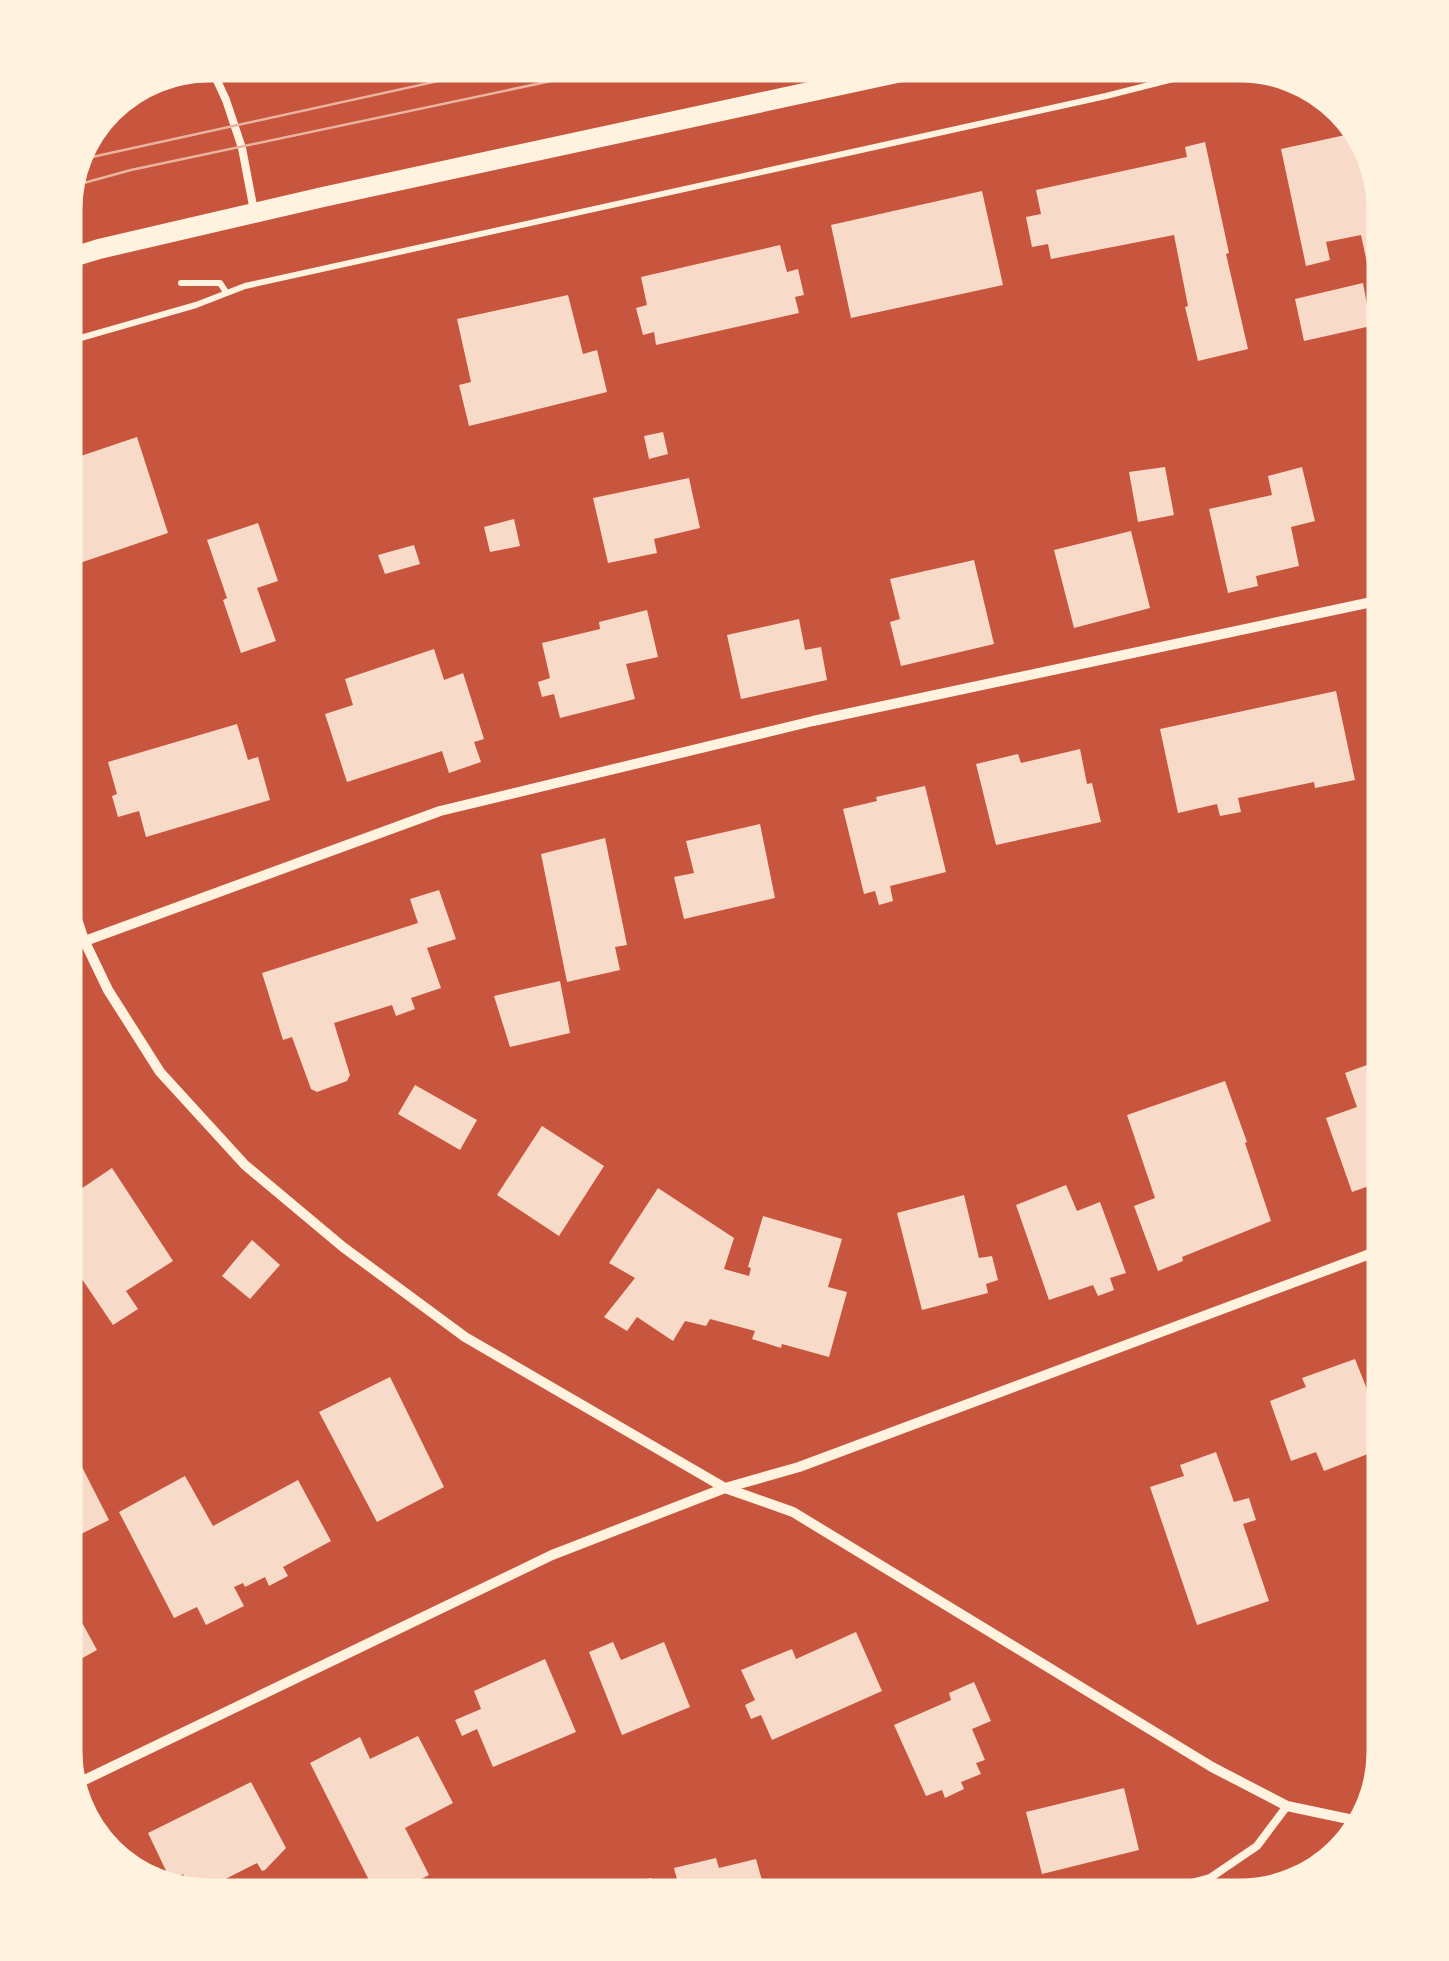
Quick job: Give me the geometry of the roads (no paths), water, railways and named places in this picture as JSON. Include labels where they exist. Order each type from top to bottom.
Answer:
[{"type":"main road","points":[[80,254],[323,197],[864,80]]},
{"type":"street","points":[[80,942],[440,811],[813,721],[1369,603]]},
{"type":"street","points":[[80,928],[108,990],[160,1072],[245,1165],[343,1247],[465,1337],[725,1488],[793,1512],[1212,1767],[1287,1806],[1350,1819]]},
{"type":"street","points":[[83,1781],[552,1556],[725,1488],[799,1467],[1369,1254]]},
{"type":"lane","points":[[216,80],[242,148],[255,214]]},
{"type":"lane","points":[[1199,1881],[1210,1878],[1257,1846],[1287,1806]]},
{"type":"tram line","points":[[91,157],[443,80]]},
{"type":"tram line","points":[[83,183],[556,80]]}]
